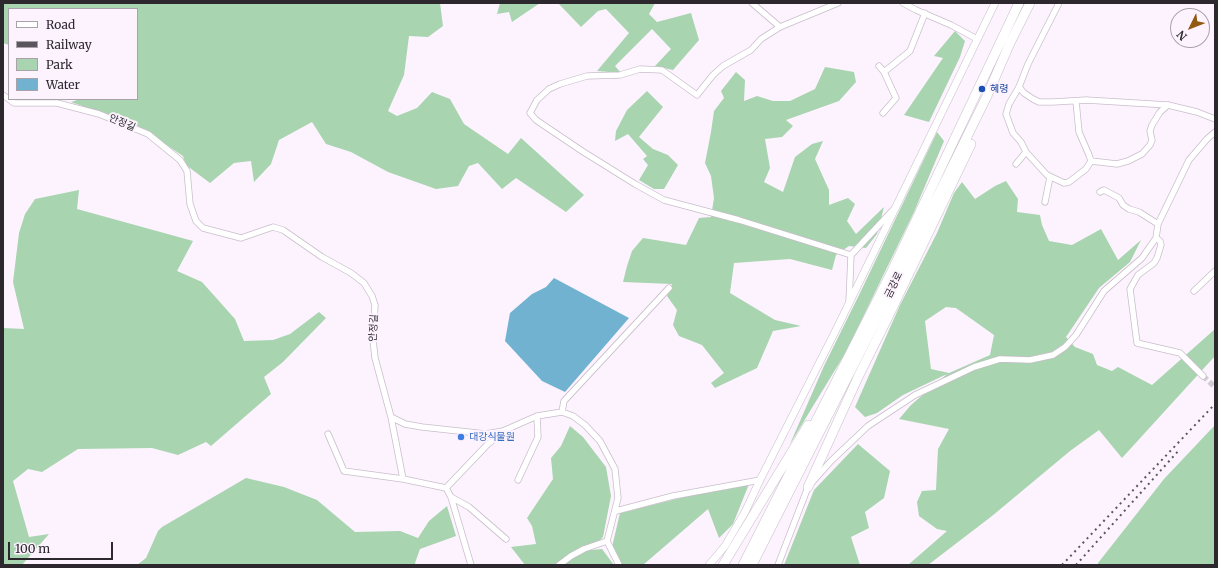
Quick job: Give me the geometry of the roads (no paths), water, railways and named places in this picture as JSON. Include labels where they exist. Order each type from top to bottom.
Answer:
[{"type":"highway","name":"금강로","points":[[743,565],[914,225],[1020,3]]},
{"type":"highway","name":"금강로","points":[[752,565],[881,311],[987,96],[1010,43],[1030,3]]},
{"type":"highway","points":[[808,488],[835,425],[977,130],[987,96]]},
{"type":"highway","points":[[723,565],[845,364]]},
{"type":"street","points":[[752,3],[780,27]]},
{"type":"street","points":[[838,3],[780,27],[761,39],[751,50],[723,66],[713,75],[697,95],[662,70],[640,69],[620,75],[587,76],[560,84],[550,89],[537,100],[530,113],[536,120],[582,151],[664,200],[739,220],[851,254]]},
{"type":"street","points":[[903,3],[951,25],[977,39]]},
{"type":"street","points":[[709,565],[725,546],[745,512],[995,3]]},
{"type":"street","points":[[1059,3],[1028,64],[1019,87],[1009,104],[1006,114],[1013,133],[1039,168],[1050,177],[1064,183],[1069,182],[1086,169],[1090,161],[1079,132],[1076,101]]},
{"type":"street","points":[[884,72],[910,51],[925,14]]},
{"type":"street","points":[[879,66],[884,72],[896,98],[883,113]]},
{"type":"street","points":[[1019,87],[1033,100],[1039,102],[1086,100],[1168,104],[1215,119]]},
{"type":"street","name":"안정길","points":[[10,100],[14,103],[57,104],[99,114],[148,134],[180,160],[187,171],[190,204],[196,221],[203,228],[241,238],[273,227],[283,230],[322,257],[351,273],[364,283],[376,305],[373,340],[375,358],[391,417],[403,479]]},
{"type":"street","points":[[1090,161],[1117,164],[1128,161],[1142,154],[1150,145],[1152,140],[1150,131],[1152,125],[1160,112],[1168,104]]},
{"type":"street","points":[[778,565],[808,488],[831,461],[868,426],[916,394],[974,367],[1000,359],[1030,360],[1053,355],[1065,347],[1076,335],[1104,292],[1142,258],[1156,238],[1158,224],[1189,160],[1215,132]]},
{"type":"street","points":[[1016,164],[1026,152]]},
{"type":"street","points":[[1045,202],[1050,177]]},
{"type":"street","points":[[1100,192],[1104,190],[1119,198],[1123,205],[1129,209],[1139,212],[1158,224]]},
{"type":"street","points":[[848,305],[851,254],[897,205]]},
{"type":"street","points":[[1156,238],[1160,241],[1157,258],[1154,263],[1138,275],[1130,289],[1137,343],[1180,352],[1203,376]]},
{"type":"street","points":[[1194,291],[1215,271]]},
{"type":"street","points":[[562,412],[564,401],[670,288]]},
{"type":"street","points":[[391,417],[405,424],[486,434],[503,431],[537,416],[562,412],[573,416],[585,425],[600,441],[615,469],[618,498],[616,511],[607,541],[619,565]]},
{"type":"street","points":[[518,480],[538,437],[537,416]]},
{"type":"street","points":[[446,488],[486,446],[503,431]]},
{"type":"street","points":[[328,434],[344,471],[403,479],[446,488],[451,497],[471,565]]},
{"type":"street","points":[[616,511],[673,496],[760,480]]},
{"type":"street","points":[[451,497],[469,507],[506,539]]},
{"type":"street","points":[[558,565],[584,549],[607,541]]},
{"type":"water","points":[[554,278],[629,318],[565,392],[542,381],[505,341],[510,313],[532,294],[546,287]]},
{"type":"tunnel","points":[[1203,376],[1215,387]]},
{"type":"railway","points":[[1062,565],[1215,404]]},
{"type":"railway","points":[[1076,565],[1180,449]]},
{"type":"place","name":"혜령","points":[[982,89]]},
{"type":"place","name":"대강식물원","points":[[461,437]]}]
